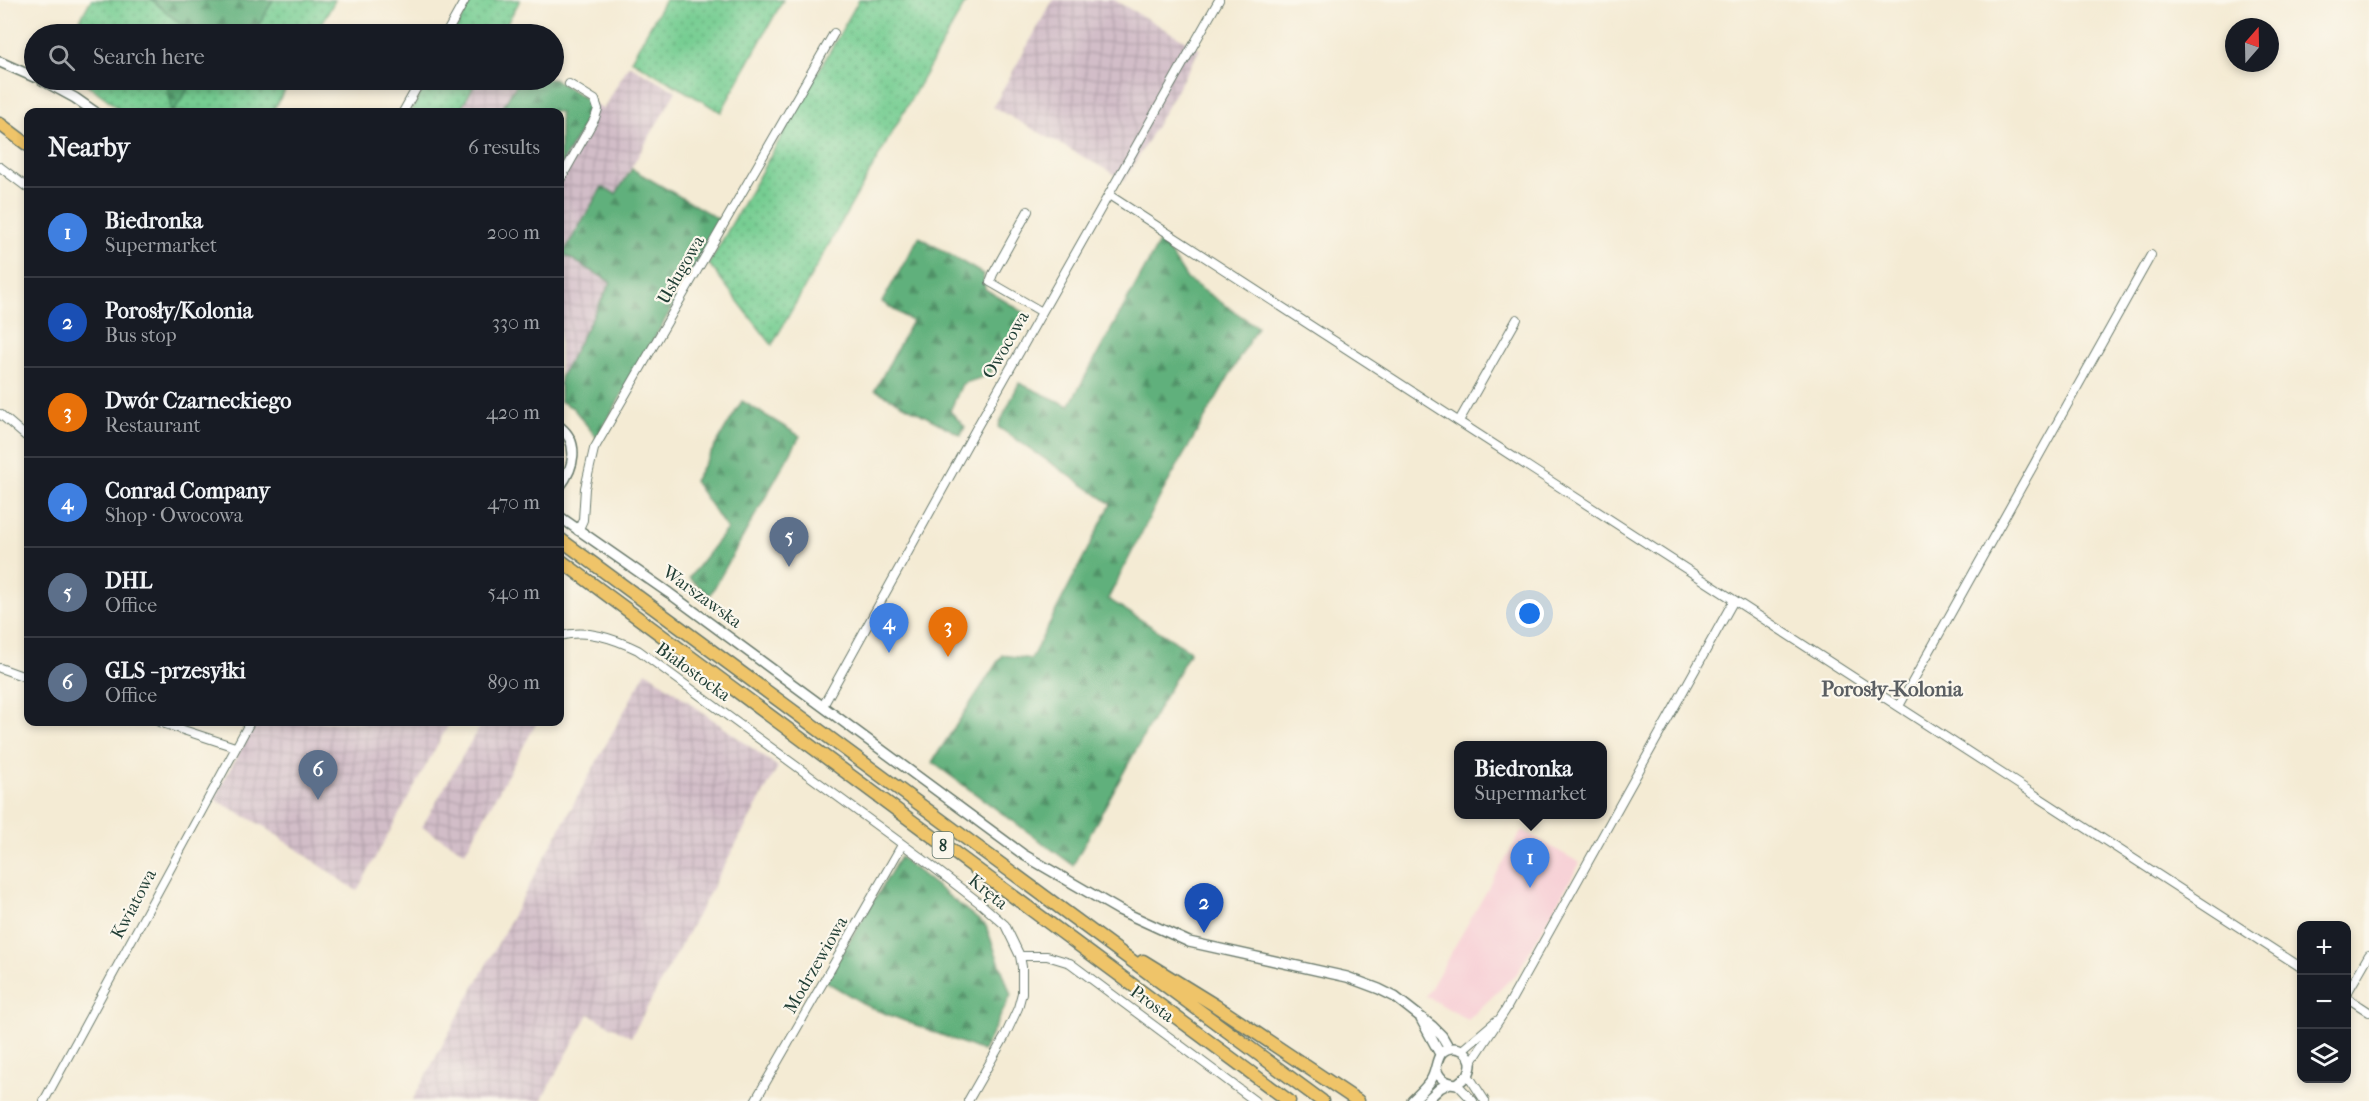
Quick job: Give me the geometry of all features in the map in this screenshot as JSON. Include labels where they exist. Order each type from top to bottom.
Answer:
[{"type":"highway","points":[[0,124],[24,142]]},
{"type":"highway","name":"8","points":[[564,542],[1322,1101]]},
{"type":"highway","name":"8","points":[[564,563],[1289,1101]]},
{"type":"highway","points":[[1094,934],[1216,1006],[1358,1101]]},
{"type":"street","points":[[452,24],[465,0]]},
{"type":"street","name":"Owocowa","points":[[823,706],[1219,0]]},
{"type":"street","name":"Usługowa","points":[[578,531],[583,520],[585,488],[594,449],[834,33]]},
{"type":"street","points":[[0,62],[24,72]]},
{"type":"street","points":[[564,173],[598,109],[595,100],[569,84]]},
{"type":"street","points":[[60,90],[89,108]]},
{"type":"street","points":[[405,108],[415,90]]},
{"type":"street","points":[[0,167],[24,185]]},
{"type":"street","points":[[1109,195],[2297,965]]},
{"type":"street","points":[[1028,211],[990,282],[1042,312]]},
{"type":"street","points":[[1899,706],[2151,255]]},
{"type":"street","points":[[1459,421],[1517,319]]},
{"type":"street","points":[[0,414],[24,435]]},
{"type":"street","points":[[564,432],[570,440],[573,459],[564,480]]},
{"type":"street","name":"Warszawska","points":[[564,520],[669,593],[1024,855],[1067,882],[1119,910],[1170,934],[1200,945],[1360,981],[1395,997],[1442,1036],[1449,1048]]},
{"type":"street","points":[[1485,1101],[1468,1076],[1471,1063],[1501,1016],[1734,600]]},
{"type":"street","name":"Białostocka","points":[[564,636],[586,633],[601,636],[638,650],[797,766]]},
{"type":"street","points":[[0,668],[24,677]]},
{"type":"street","points":[[171,726],[235,747]]},
{"type":"street","name":"Kwiatowa","points":[[44,1101],[248,726]]},
{"type":"street","name":"Kręta","points":[[797,766],[996,917],[1011,936],[1020,956],[1023,980],[1018,1008],[968,1101]]},
{"type":"street","name":"Modrzewiowa","points":[[755,1101],[902,845]]},
{"type":"street","points":[[2351,987],[2369,955]]},
{"type":"street","name":"Prosta","points":[[1020,956],[1047,956],[1070,963],[1256,1101]]},
{"type":"street","points":[[2351,999],[2369,1012]]},
{"type":"street","points":[[1462,1050],[1501,1016]]},
{"type":"street","points":[[1419,1017],[1440,1054]]},
{"type":"street","points":[[1412,1101],[1432,1079],[1440,1054],[1449,1048],[1462,1050],[1471,1063]]},
{"type":"street","points":[[1436,1067],[1440,1077],[1453,1083],[1473,1101]]},
{"type":"street","points":[[1426,1101],[1440,1088],[1468,1076]]},
{"type":"shaded area","points":[[1053,0],[1114,0],[1200,49],[1125,180],[993,107]]},
{"type":"shaded area","points":[[629,65],[676,91],[616,194],[602,187],[564,252],[564,108],[412,108],[422,90],[564,90],[564,85],[603,109]]},
{"type":"shaded area","points":[[564,255],[612,282],[564,371]]},
{"type":"shaded area","points":[[646,671],[778,767],[631,1037],[589,1014],[541,1101],[412,1101]]},
{"type":"shaded area","points":[[253,726],[448,726],[357,891],[265,827],[214,799]]},
{"type":"shaded area","points":[[480,726],[535,726],[465,852],[422,827]]},
{"type":"shaded area","points":[[1522,830],[1580,863],[1518,972],[1468,1020],[1426,996]]},
{"type":"green space","points":[[91,0],[335,0],[322,24],[78,24]]},
{"type":"green space","points":[[152,0],[273,0],[260,24],[180,24]]},
{"type":"green space","points":[[472,0],[520,0],[507,24],[459,24]]},
{"type":"green space","points":[[665,0],[783,0],[721,112],[631,60]]},
{"type":"green space","points":[[859,0],[967,0],[772,345],[709,264]]},
{"type":"green space","points":[[564,85],[592,103],[591,112],[564,159],[564,108],[502,108],[513,90],[564,90]]},
{"type":"green space","points":[[95,90],[285,90],[274,108],[117,108]]},
{"type":"green space","points":[[168,90],[187,90],[176,108],[170,108]]},
{"type":"green space","points":[[422,90],[471,90],[461,108],[412,108]]},
{"type":"green space","points":[[632,169],[722,221],[597,438],[573,408],[564,403],[564,370],[611,282],[564,255],[564,252],[602,187],[616,194]]},
{"type":"green space","points":[[919,237],[983,274],[985,289],[1025,313],[989,375],[962,384],[950,411],[965,427],[961,435],[875,390],[912,321],[882,302]]},
{"type":"green space","points":[[1161,239],[1187,279],[1257,327],[1162,493],[1108,599],[1190,651],[1073,865],[932,762],[1002,655],[1031,659],[1111,504],[998,427],[1019,383],[1069,406]]},
{"type":"green space","points":[[742,401],[800,436],[710,595],[689,578],[727,529],[694,481]]},
{"type":"green space","points":[[900,857],[986,926],[1011,995],[983,1051],[871,1008],[825,981]]},
{"type":"place","name":"DHL","points":[[789,567]]},
{"type":"place","name":"Conrad Company","points":[[889,653]]},
{"type":"place","name":"Dwór Czarneckiego","points":[[948,657]]},
{"type":"place","name":"GLS - przesyłki","points":[[318,800]]},
{"type":"place","name":"Biedronka","points":[[1530,888]]},
{"type":"place","name":"Porosły/Kolonia","points":[[1204,933]]},
{"type":"district","name":"Porosły-Kolonia","points":[[1892,689]]}]
